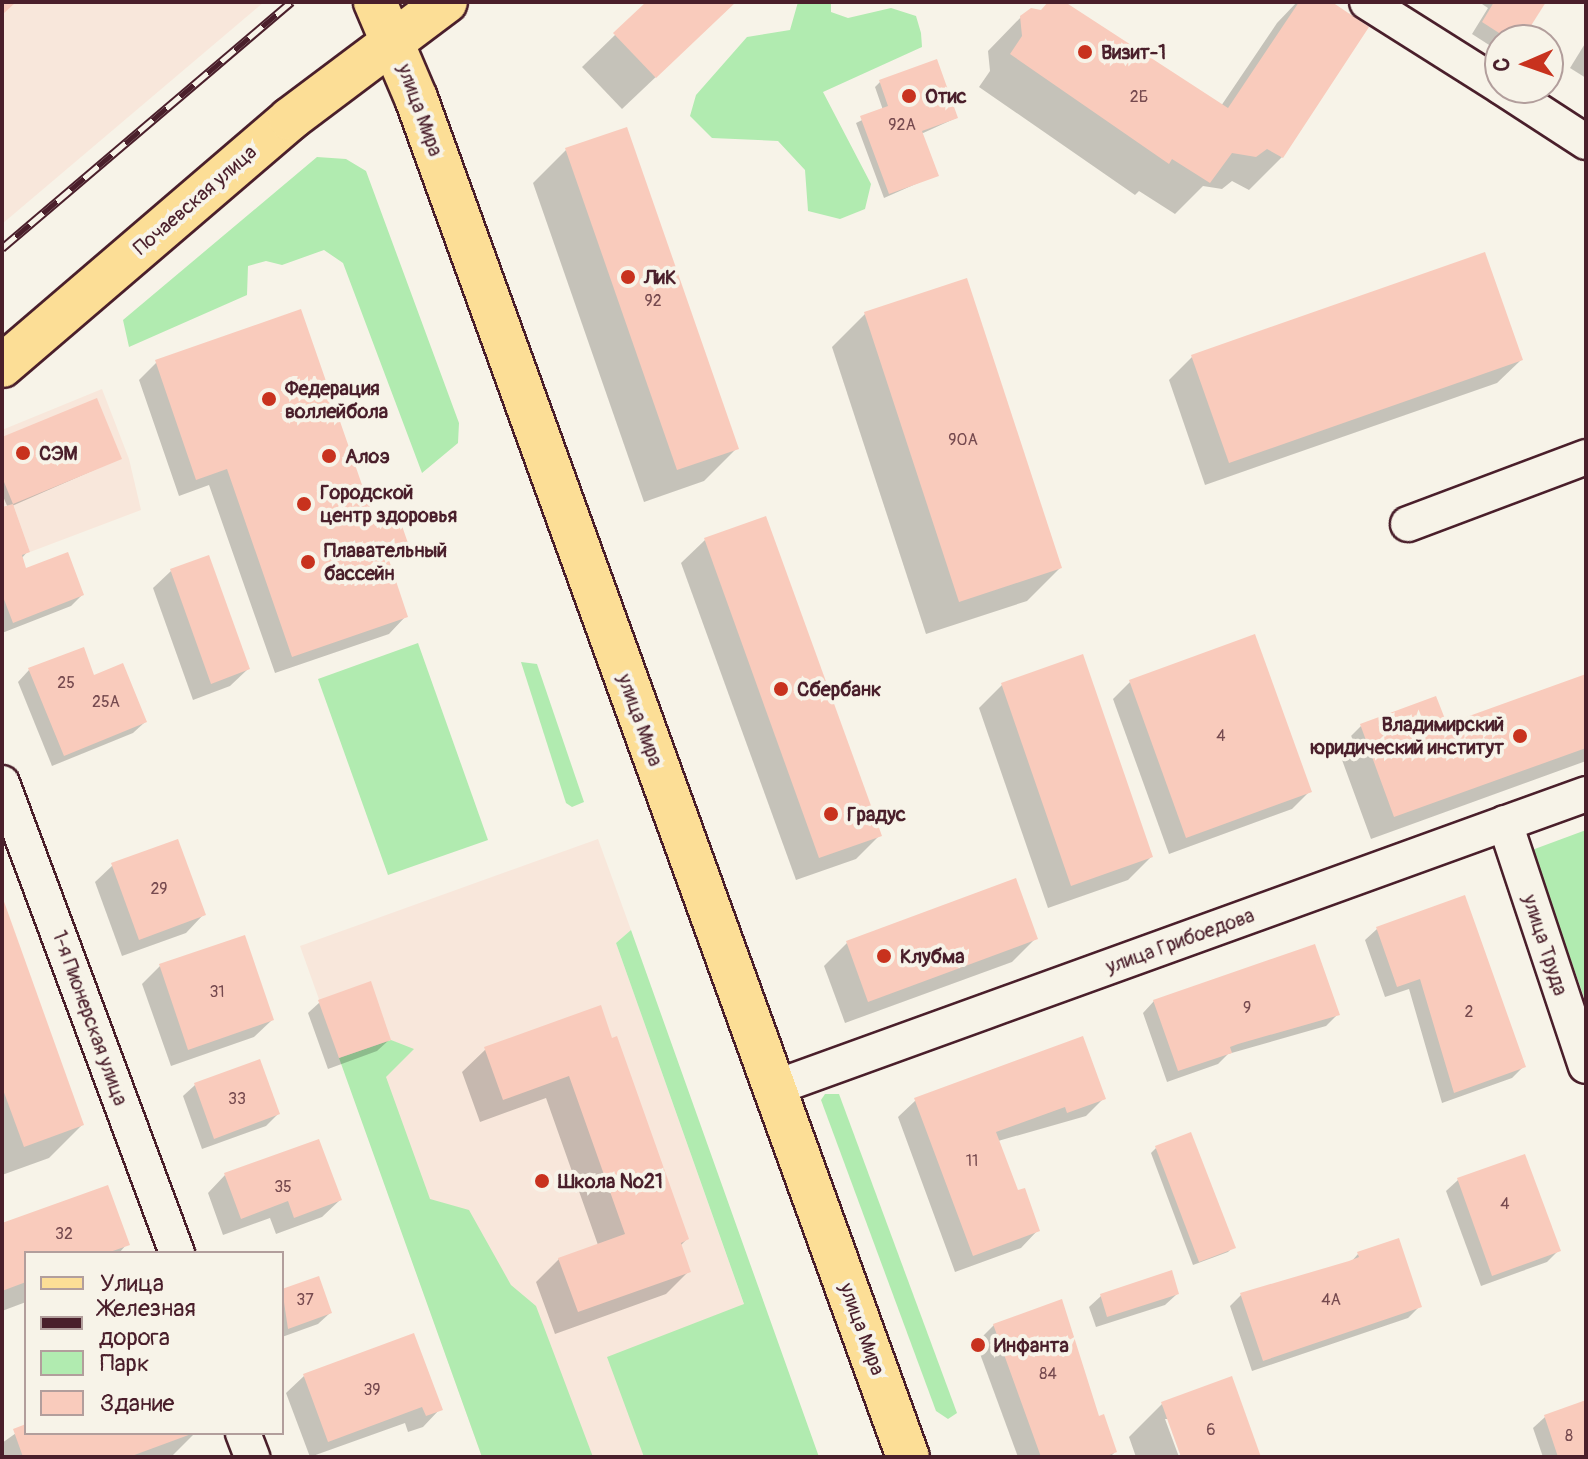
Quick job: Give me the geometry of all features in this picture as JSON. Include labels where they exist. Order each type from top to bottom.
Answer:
[{"type":"main road","points":[[375,2],[396,44]]},
{"type":"main road","name":"улица Мира","points":[[446,2],[396,44],[908,1457]]},
{"type":"main road","name":"Почаевская улица","points":[[2,366],[290,119],[396,44]]},
{"type":"street","points":[[1367,2],[1484,76]]},
{"type":"street","points":[[1528,104],[1586,142]]},
{"type":"street","points":[[1408,524],[1586,457]]},
{"type":"street","name":"1-я Пионерская улица","points":[[2,783],[176,1251]]},
{"type":"street","name":"улица Грибоедова","points":[[774,1088],[1586,794]]},
{"type":"street","name":"улица Труда","points":[[1505,823],[1586,1066]]},
{"type":"street","points":[[244,1435],[252,1457]]},
{"type":"shaded area","points":[[2,2],[264,2],[2,224]]},
{"type":"shaded area","points":[[102,389],[129,459],[141,510],[30,552],[13,504],[4,506],[2,500],[2,430]]},
{"type":"shaded area","name":"Школа №21","points":[[598,839],[631,930],[616,943],[798,1457],[482,1457],[300,946]]},
{"type":"green space","points":[[798,2],[831,2],[831,12],[848,18],[891,8],[916,16],[921,33],[922,47],[823,92],[871,184],[865,209],[840,219],[808,211],[805,170],[778,141],[712,138],[690,116],[696,95],[747,37],[790,30]]},
{"type":"green space","points":[[317,157],[346,159],[366,171],[459,423],[458,443],[422,473],[343,263],[324,250],[282,265],[266,261],[248,266],[247,295],[129,347],[123,320]]},
{"type":"green space","points":[[418,643],[488,840],[388,875],[318,679]]},
{"type":"green space","points":[[521,662],[537,664],[584,802],[572,807],[566,803]]},
{"type":"green space","points":[[1586,830],[1586,1003],[1532,850]]},
{"type":"green space","points":[[631,930],[819,1457],[644,1457],[607,1357],[744,1304],[616,943]]},
{"type":"green space","points":[[391,1040],[414,1049],[386,1077],[430,1199],[469,1210],[511,1285],[536,1306],[593,1457],[482,1457],[339,1058]]},
{"type":"green space","points":[[825,1094],[839,1094],[957,1413],[948,1419],[936,1411],[821,1100]]},
{"type":"building","points":[[2,2],[16,2],[2,15]]},
{"type":"building","points":[[646,2],[736,2],[656,78],[613,33]]},
{"type":"building","points":[[1048,2],[1065,2],[1228,108],[1299,2],[1332,2],[1369,27],[1283,158],[1267,149],[1256,157],[1232,153],[1210,183],[1172,159],[1169,164],[1010,54],[1022,36],[1020,16],[1031,8],[1041,10]]},
{"type":"building","points":[[1494,2],[1546,2],[1532,24],[1482,22]]},
{"type":"building","points":[[937,59],[958,118],[922,131],[939,176],[889,194],[860,116],[888,106],[879,80]]},
{"type":"building","points":[[627,127],[739,449],[677,470],[565,148]]},
{"type":"building","points":[[1485,252],[1523,360],[1229,463],[1191,355]]},
{"type":"building","points":[[967,278],[1062,568],[959,602],[864,312]]},
{"type":"building","name":"Городской центр здоровья","points":[[301,309],[377,528],[400,520],[410,549],[388,557],[408,617],[292,657],[227,469],[196,480],[155,360]]},
{"type":"building","points":[[97,398],[122,459],[13,504],[2,477],[2,437]]},
{"type":"building","points":[[13,504],[30,552],[22,555],[26,568],[68,552],[84,595],[13,623],[2,594],[2,507]]},
{"type":"building","points":[[766,516],[882,836],[819,858],[704,538]]},
{"type":"building","points":[[209,555],[250,669],[211,684],[170,569]]},
{"type":"building","points":[[1255,634],[1312,792],[1186,838],[1129,680]]},
{"type":"building","points":[[84,647],[94,675],[123,663],[147,722],[64,756],[28,668]]},
{"type":"building","points":[[1083,654],[1153,857],[1071,886],[1001,683]]},
{"type":"building","points":[[1586,674],[1586,748],[1394,817],[1360,724],[1436,696],[1447,724]]},
{"type":"building","points":[[178,839],[206,915],[139,940],[111,863]]},
{"type":"building","points":[[1016,878],[1038,939],[868,1002],[846,941]]},
{"type":"building","points":[[1465,895],[1526,1067],[1454,1093],[1420,979],[1397,987],[1376,927]]},
{"type":"building","points":[[2,896],[84,1125],[24,1147],[2,1087]]},
{"type":"building","points":[[245,935],[274,1020],[188,1050],[159,964]]},
{"type":"building","points":[[1315,944],[1340,1015],[1238,1044],[1230,1047],[1232,1053],[1178,1071],[1153,1000]]},
{"type":"building","points":[[371,981],[391,1040],[339,1058],[318,1000]]},
{"type":"building","points":[[601,1005],[612,1038],[617,1036],[689,1239],[681,1243],[691,1272],[578,1312],[558,1258],[625,1234],[569,1076],[503,1100],[484,1047]]},
{"type":"building","points":[[1083,1036],[1106,1099],[1067,1113],[1065,1107],[996,1132],[1018,1190],[1025,1188],[1040,1231],[973,1256],[914,1098]]},
{"type":"building","points":[[260,1059],[280,1114],[214,1139],[194,1083]]},
{"type":"building","points":[[1191,1132],[1236,1248],[1199,1262],[1155,1146]]},
{"type":"building","points":[[319,1139],[342,1200],[294,1218],[288,1201],[241,1219],[224,1173]]},
{"type":"building","points":[[1525,1154],[1561,1251],[1492,1276],[1457,1178]]},
{"type":"building","points":[[108,1185],[130,1245],[113,1251],[24,1251],[24,1283],[2,1291],[2,1223]]},
{"type":"building","points":[[1399,1238],[1422,1307],[1263,1361],[1240,1293],[1349,1261],[1359,1257],[1357,1252]]},
{"type":"building","points":[[1172,1270],[1179,1294],[1107,1317],[1100,1294]]},
{"type":"building","points":[[319,1276],[332,1313],[288,1329],[284,1288]]},
{"type":"building","points":[[1062,1299],[1099,1416],[1104,1414],[1117,1452],[1104,1457],[1041,1457],[993,1324]]},
{"type":"building","points":[[414,1333],[443,1410],[426,1416],[422,1407],[328,1442],[303,1374]]},
{"type":"building","points":[[1232,1376],[1261,1457],[1181,1457],[1161,1402]]},
{"type":"building","points":[[1586,1400],[1586,1457],[1558,1457],[1544,1415]]},
{"type":"building","points":[[24,1425],[24,1435],[189,1435],[129,1457],[23,1457],[13,1429]]},
{"type":"railway","points":[[2,248],[291,2]]},
{"type":"place","name":"Визит-1","points":[[1085,52]]},
{"type":"place","name":"Отис","points":[[909,96]]},
{"type":"place","name":"ЛиК","points":[[628,277]]},
{"type":"place","name":"Федерация воллейбола","points":[[269,399]]},
{"type":"place","name":"СЭМ","points":[[23,453]]},
{"type":"place","name":"Алоэ","points":[[329,456]]},
{"type":"place","name":"Городской центр здоровья","points":[[304,504]]},
{"type":"place","name":"Плавательный бассейн","points":[[308,562]]},
{"type":"place","name":"Сбербанк","points":[[781,689]]},
{"type":"place","name":"Владимирский юридический институт","points":[[1520,736]]},
{"type":"place","name":"Градус","points":[[831,814]]},
{"type":"place","name":"Клубма","points":[[884,956]]},
{"type":"place","name":"Школа №21","points":[[542,1181]]},
{"type":"place","name":"Инфанта","points":[[978,1345]]}]
